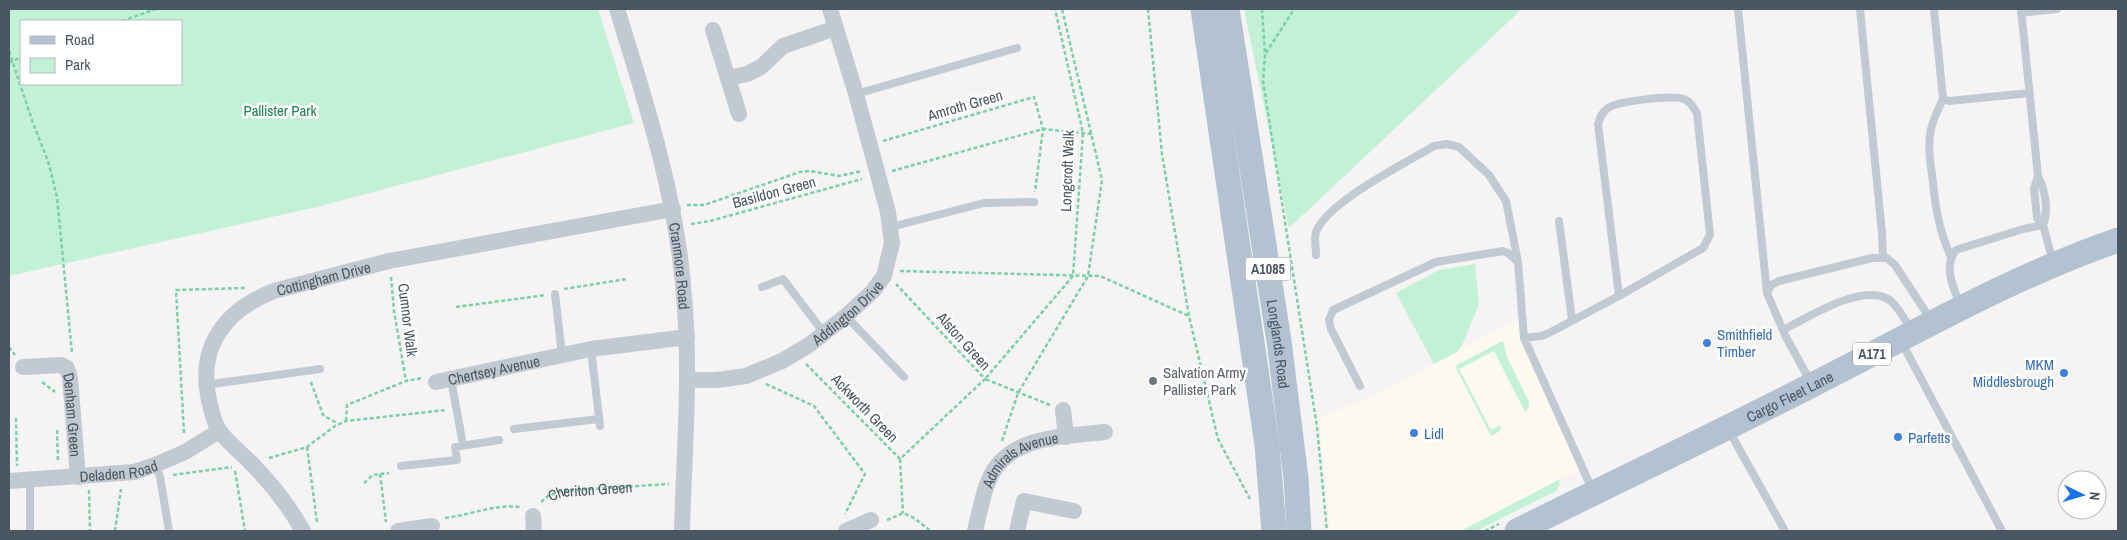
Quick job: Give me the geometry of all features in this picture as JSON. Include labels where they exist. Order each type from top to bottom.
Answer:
[{"type":"main road","name":"Longlands Road","points":[[1203,9],[1267,445],[1274,531]]},
{"type":"main road","name":"Longlands Road","points":[[1227,9],[1279,341],[1296,478],[1300,531]]},
{"type":"main road","name":"Cargo Fleet Lane","points":[[1526,529],[1962,307],[2054,263],[2118,240]]},
{"type":"street","name":"Cranmore Road","points":[[617,9],[636,71],[676,227],[684,295],[688,380],[682,531]]},
{"type":"street","name":"Addington Drive","points":[[688,380],[717,380],[746,376],[769,368],[796,354],[846,316],[872,291],[885,272],[892,243],[891,227],[856,94],[830,9]]},
{"type":"street","points":[[728,78],[747,74],[761,67],[783,46],[836,28]]},
{"type":"street","points":[[714,30],[739,114]]},
{"type":"street","name":"Cottingham Drive","points":[[303,531],[282,499],[251,463],[219,431],[205,384],[207,359],[214,337],[234,314],[258,297],[274,291],[389,261],[672,206]]},
{"type":"street","name":"Chertsey Avenue","points":[[444,380],[591,349],[687,337]]},
{"type":"street","name":"Denham Green","points":[[23,368],[61,365],[67,368],[84,476]]},
{"type":"street","points":[[1063,410],[1066,437]]},
{"type":"street","name":"Deladen Road","points":[[19,481],[158,471],[219,431]]},
{"type":"street","name":"Admirals Avenue","points":[[975,531],[988,482],[997,466],[1019,447],[1048,439],[1105,432]]},
{"type":"street","points":[[1017,531],[1024,501],[1074,511]]},
{"type":"street","points":[[845,523],[871,520]]},
{"type":"street","points":[[408,531],[432,526]]},
{"type":"lane","points":[[1738,9],[1767,293],[1783,330],[1812,385]]},
{"type":"lane","points":[[1860,9],[1883,257]]},
{"type":"lane","points":[[1934,9],[1943,99],[1932,121],[1930,162],[1936,216],[1941,236],[1951,257],[1952,284],[1962,307]]},
{"type":"lane","points":[[2054,263],[2043,225],[2046,217],[2043,185],[2038,176],[2021,11],[2057,9]]},
{"type":"lane","points":[[856,94],[1017,48]]},
{"type":"lane","points":[[1943,99],[1949,101],[2030,92]]},
{"type":"lane","points":[[1524,338],[1541,336],[1619,296],[1703,248],[1710,235],[1697,113],[1690,102],[1682,98],[1672,97],[1616,104],[1607,108],[1598,124],[1619,296]]},
{"type":"lane","points":[[1316,255],[1316,232],[1324,220],[1347,197],[1434,146],[1447,144],[1459,147],[1477,162],[1499,187],[1506,200],[1511,217],[1518,262],[1524,338],[1594,493]]},
{"type":"lane","points":[[891,227],[984,203],[1034,202]]},
{"type":"lane","points":[[1559,221],[1572,320]]},
{"type":"lane","points":[[1951,257],[1956,250],[2023,228],[2043,225]]},
{"type":"lane","points":[[1360,386],[1331,329],[1329,320],[1333,310],[1436,262],[1503,251],[1518,262]]},
{"type":"lane","points":[[1767,293],[1771,285],[1779,281],[1883,257],[1895,265],[1915,331],[2002,531]]},
{"type":"lane","points":[[762,287],[783,279],[824,333]]},
{"type":"lane","points":[[555,294],[562,355]]},
{"type":"lane","points":[[1783,330],[1852,296],[1869,295],[1879,296],[1891,301],[1915,331]]},
{"type":"lane","points":[[846,316],[904,377]]},
{"type":"lane","points":[[514,429],[600,422],[591,349]]},
{"type":"lane","points":[[205,384],[320,370]]},
{"type":"lane","points":[[444,380],[457,408],[463,445]]},
{"type":"lane","points":[[1727,428],[1785,531]]},
{"type":"lane","points":[[401,466],[457,460],[455,446],[499,440]]},
{"type":"lane","points":[[158,471],[169,531]]},
{"type":"lane","points":[[19,481],[30,531]]},
{"type":"path","points":[[125,20],[156,9]]},
{"type":"path","name":"Longcroft Walk","points":[[1055,9],[1083,133],[1073,276]]},
{"type":"path","points":[[1000,447],[1018,393],[1088,276],[1102,180],[1062,9]]},
{"type":"path","points":[[1148,9],[1162,154],[1189,316],[1218,439],[1251,501]]},
{"type":"path","points":[[1262,9],[1265,54],[1263,81],[1318,427],[1327,531]]},
{"type":"path","points":[[1265,54],[1294,9]]},
{"type":"path","points":[[9,51],[20,82]]},
{"type":"path","points":[[9,63],[20,57]]},
{"type":"path","points":[[21,85],[48,161],[57,197],[73,356],[67,368]]},
{"type":"path","name":"Amroth Green","points":[[870,145],[1034,97],[1043,129]]},
{"type":"path","points":[[672,206],[704,205],[800,172],[810,171],[840,176],[877,171],[1043,129],[1092,134]]},
{"type":"path","points":[[1034,202],[1043,129]]},
{"type":"path","name":"Basildon Green","points":[[676,227],[710,222],[877,171]]},
{"type":"path","name":"Cumnor Walk","points":[[389,261],[394,311],[406,382]]},
{"type":"path","points":[[885,272],[1100,276],[1189,316]]},
{"type":"path","name":"Alston Green","points":[[885,272],[985,379],[941,421]]},
{"type":"path","points":[[1063,410],[985,379],[1073,276]]},
{"type":"path","points":[[456,307],[555,294],[560,289],[627,279]]},
{"type":"path","name":"Ackworth Green","points":[[796,354],[900,459],[941,421]]},
{"type":"path","points":[[23,368],[55,392]]},
{"type":"path","points":[[307,371],[323,415],[334,422],[335,426]]},
{"type":"path","points":[[746,376],[814,406],[865,474],[845,523]]},
{"type":"path","name":"Chertsey Avenue","points":[[444,380],[434,382],[433,377],[406,382],[347,405],[346,421],[457,408]]},
{"type":"path","points":[[16,418],[19,481]]},
{"type":"path","points":[[56,421],[59,478]]},
{"type":"path","points":[[251,463],[307,447],[335,426],[346,421]]},
{"type":"path","points":[[307,447],[318,531]]},
{"type":"path","points":[[900,459],[903,513]]},
{"type":"path","points":[[158,471],[235,466],[245,531]]},
{"type":"path","points":[[115,531],[124,473]]},
{"type":"path","points":[[364,483],[373,475],[388,473]]},
{"type":"path","points":[[380,474],[387,531]]},
{"type":"path","points":[[84,476],[90,531]]},
{"type":"path","name":"Cheriton Green","points":[[534,524],[536,506],[548,496],[561,491],[683,483]]},
{"type":"path","name":"Cheriton Green","points":[[432,526],[440,519],[465,516],[488,508],[527,508],[534,524]]},
{"type":"path","points":[[871,520],[881,523],[903,513],[914,518],[931,531]]},
{"type":"shaded area","points":[[1516,320],[1582,468],[1461,531],[1330,531],[1319,419],[1384,390]]},
{"type":"green space","name":"Pallister Park","points":[[9,9],[598,9],[634,123],[317,207],[9,276]]},
{"type":"green space","points":[[1244,9],[1522,9],[1289,228]]},
{"type":"green space","points":[[1475,264],[1479,304],[1462,345],[1457,352],[1434,364],[1396,293],[1439,270]]},
{"type":"green space","points":[[1503,341],[1507,357],[1529,402],[1529,407],[1525,412],[1494,351],[1459,369],[1491,430],[1501,425],[1500,431],[1491,436],[1455,366]]},
{"type":"green space","points":[[1560,479],[1556,491],[1476,531],[1461,531]]},
{"type":"place","name":"Smithfield Timber","points":[[1707,343]]},
{"type":"place","name":"MKM Middlesbrough","points":[[2064,373]]},
{"type":"place","name":"Salvation Army Pallister Park","points":[[1153,381]]},
{"type":"place","name":"Lidl","points":[[1414,433]]},
{"type":"place","name":"Parfetts","points":[[1898,437]]}]
